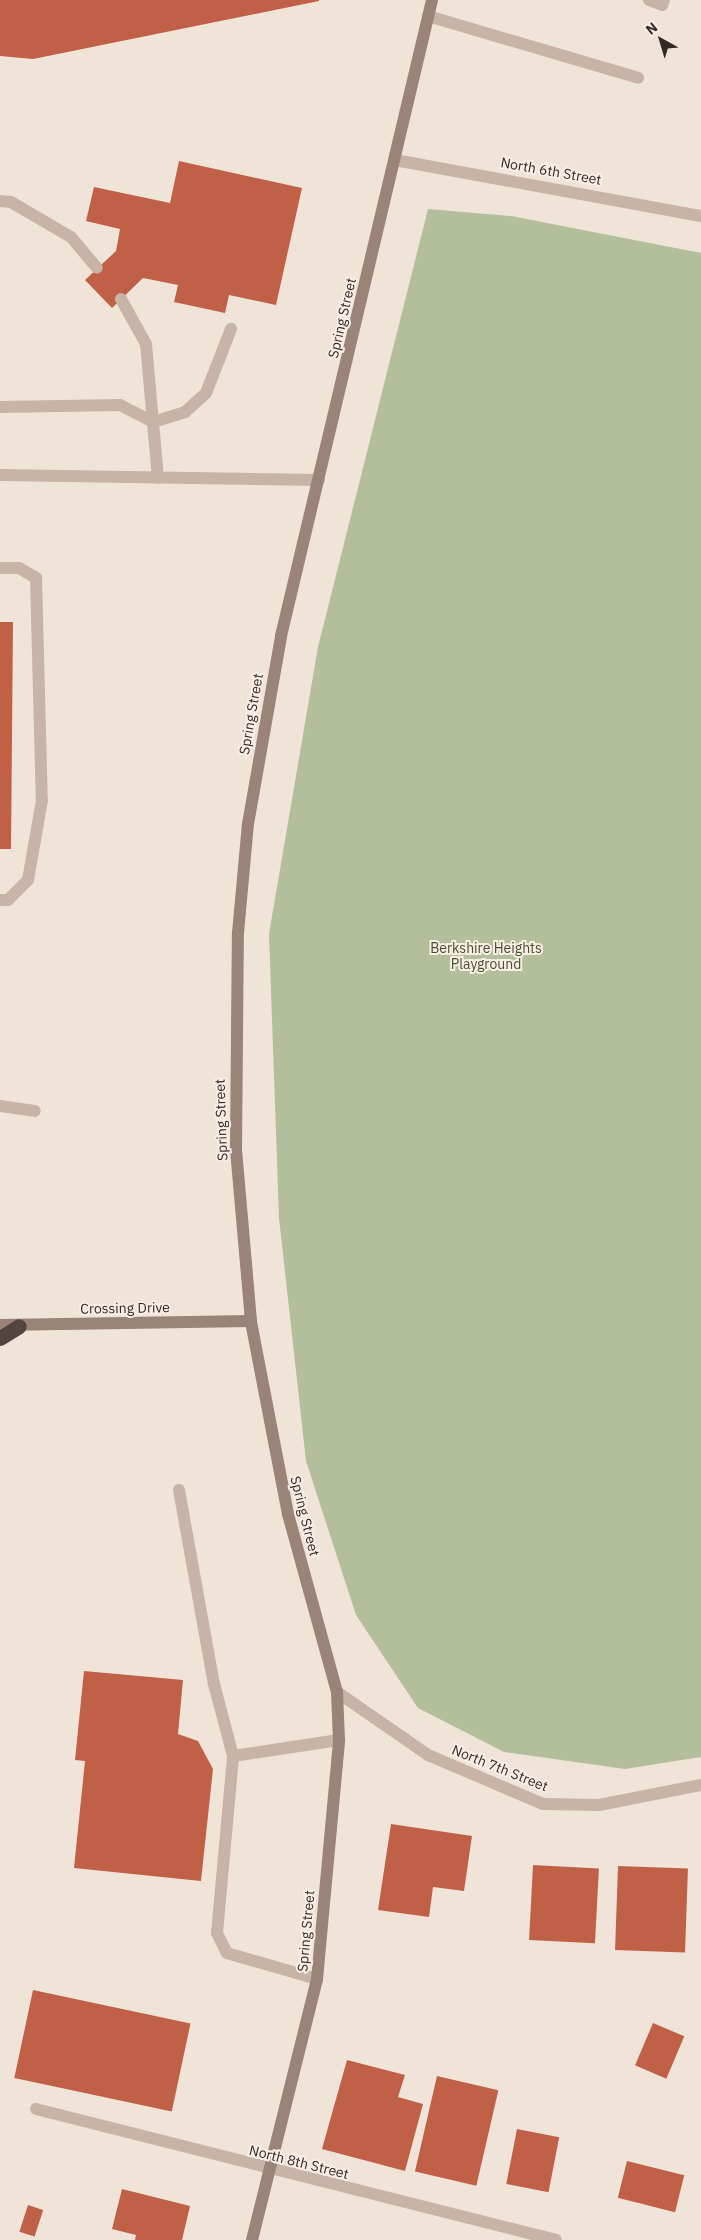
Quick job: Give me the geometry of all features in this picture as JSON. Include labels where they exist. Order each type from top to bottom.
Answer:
[{"type":"highway","points":[[0,1338],[19,1326]]},
{"type":"street","name":"Spring Street","points":[[252,2240],[317,1979],[339,1740],[337,1692],[288,1514],[251,1321],[234,1101],[238,933],[248,824],[266,715],[319,480],[432,0]]},
{"type":"street","points":[[649,0],[662,5],[664,0]]},
{"type":"street","points":[[428,16],[638,78]]},
{"type":"street","name":"North 6th Street","points":[[395,160],[701,216]]},
{"type":"street","points":[[0,201],[10,202],[71,237],[97,268]]},
{"type":"street","points":[[121,299],[146,344],[158,478]]},
{"type":"street","points":[[0,407],[120,405],[153,422],[185,412],[206,393],[231,329]]},
{"type":"street","points":[[0,475],[319,480]]},
{"type":"street","points":[[0,568],[19,568],[36,578],[42,800],[28,880],[8,900],[0,900]]},
{"type":"street","points":[[0,1106],[35,1111]]},
{"type":"street","name":"Crossing Drive","points":[[0,1325],[251,1321]]},
{"type":"street","points":[[179,1490],[214,1684],[233,1756],[217,1933],[227,1953],[317,1979]]},
{"type":"street","name":"North 7th Street","points":[[337,1692],[428,1755],[543,1804],[599,1805],[701,1785]]},
{"type":"street","points":[[233,1756],[339,1740]]},
{"type":"street","name":"North 8th Street","points":[[36,2109],[269,2170],[556,2240]]},
{"type":"green space","name":"Berkshire Heights Playground","points":[[428,209],[511,216],[701,253],[701,1757],[625,1769],[504,1752],[418,1708],[356,1615],[306,1461],[279,1218],[269,934],[318,647]]},
{"type":"building","points":[[0,0],[319,1],[33,59],[0,56]]},
{"type":"building","points":[[179,161],[302,188],[276,305],[229,295],[225,313],[174,302],[178,285],[143,278],[112,308],[85,280],[116,251],[120,229],[86,221],[94,187],[170,203]]},
{"type":"building","points":[[0,622],[13,622],[11,849],[0,849]]},
{"type":"building","points":[[84,1671],[183,1680],[178,1734],[198,1741],[213,1769],[201,1881],[74,1868],[85,1761],[75,1760]]},
{"type":"building","points":[[391,1824],[472,1836],[464,1891],[433,1887],[429,1917],[378,1910]]},
{"type":"building","points":[[533,1865],[599,1868],[595,1943],[529,1940]]},
{"type":"building","points":[[618,1866],[688,1868],[685,1952],[615,1950]]},
{"type":"building","points":[[33,1990],[190,2023],[172,2112],[14,2078]]},
{"type":"building","points":[[653,2023],[684,2036],[666,2079],[635,2065]]},
{"type":"building","points":[[347,2060],[405,2075],[398,2097],[423,2104],[405,2171],[322,2149]]},
{"type":"building","points":[[437,2076],[498,2090],[476,2186],[415,2171]]},
{"type":"building","points":[[517,2129],[559,2137],[549,2192],[506,2184]]},
{"type":"building","points":[[627,2161],[684,2175],[675,2212],[618,2198]]},
{"type":"building","points":[[122,2189],[190,2206],[182,2240],[135,2240],[136,2235],[112,2229]]},
{"type":"building","points":[[28,2205],[43,2210],[35,2237],[19,2232]]}]
